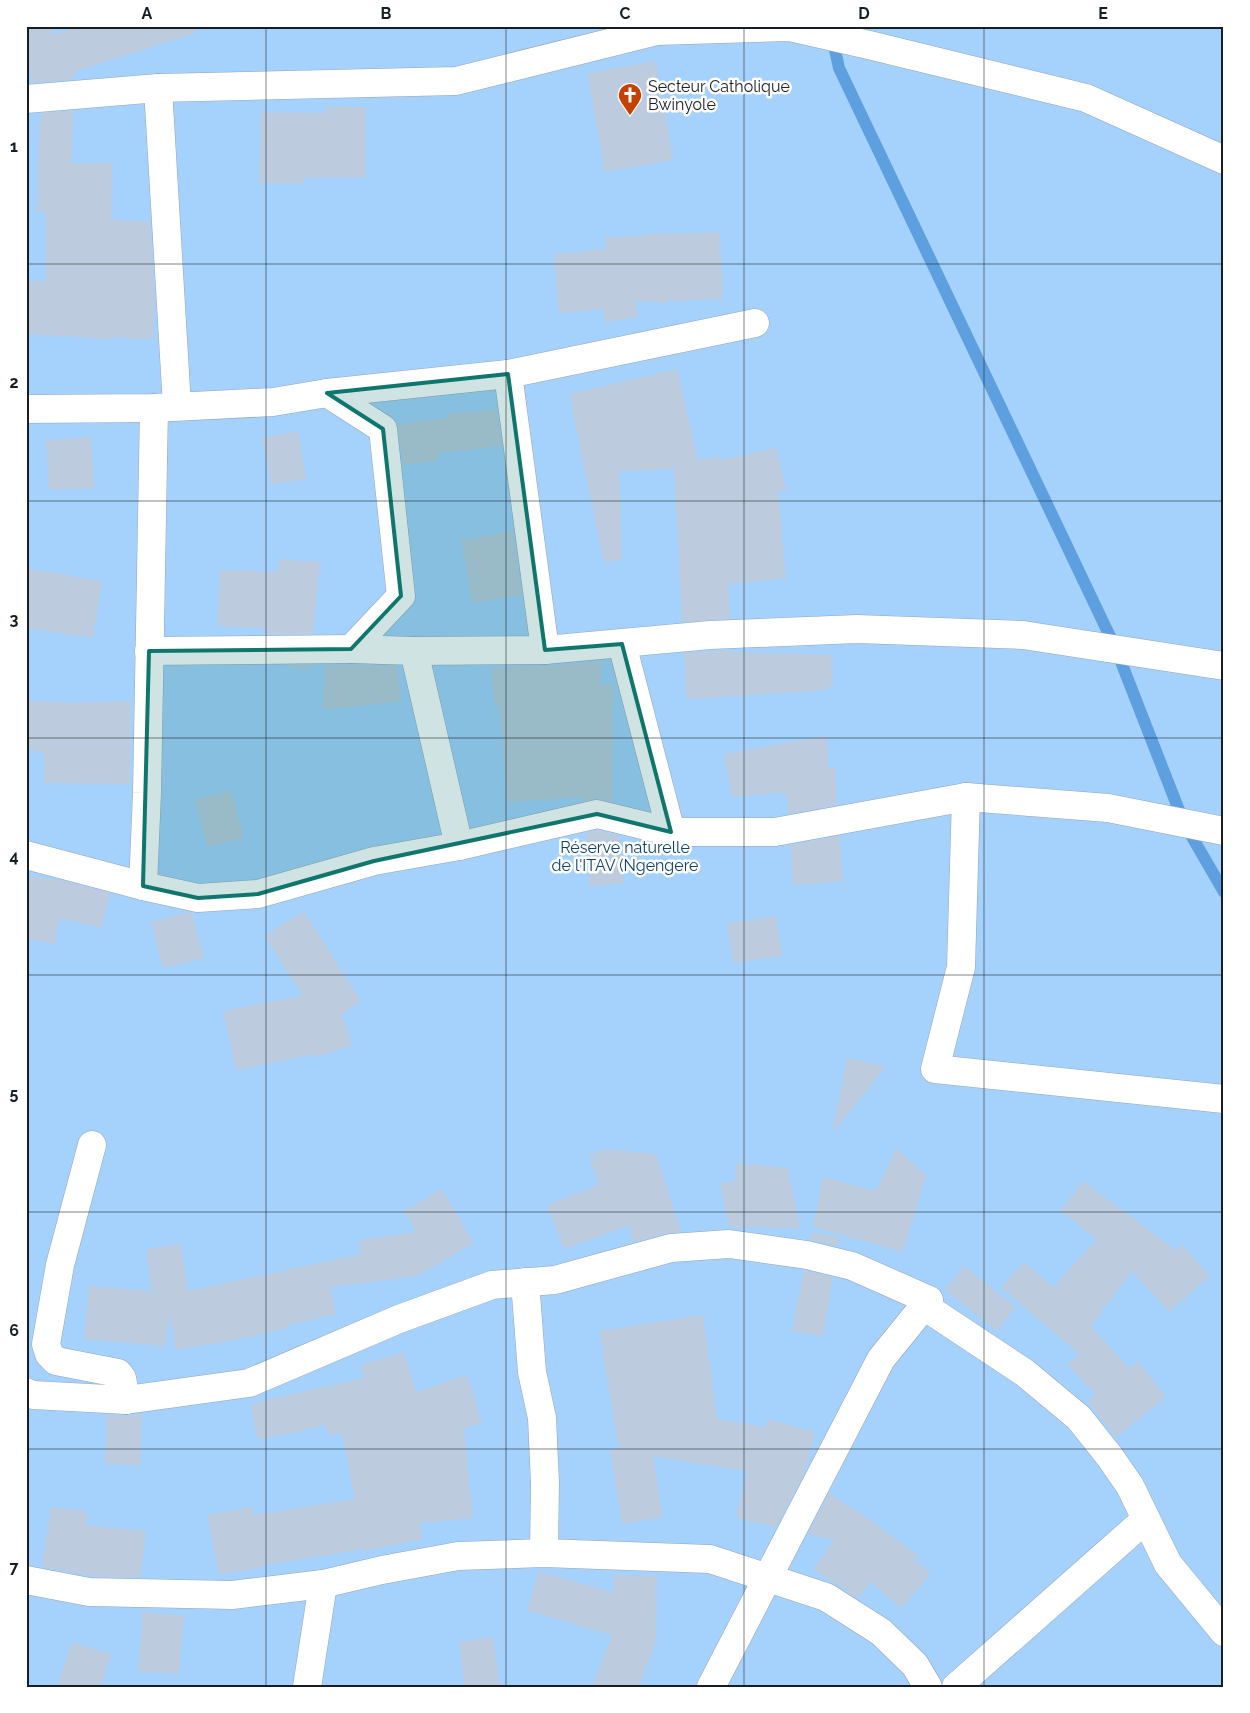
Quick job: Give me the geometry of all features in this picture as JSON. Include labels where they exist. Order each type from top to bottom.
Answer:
[{"type":"street","points":[[26,99],[158,88],[456,81],[657,28],[790,27],[1086,98],[1224,160]]},
{"type":"street","points":[[143,886],[147,793],[149,652],[165,407],[158,88]]},
{"type":"street","points":[[26,410],[165,407],[273,402],[326,393],[508,374],[755,323]]},
{"type":"street","points":[[508,374],[545,650]]},
{"type":"street","points":[[326,393],[382,429],[401,596],[351,649]]},
{"type":"street","points":[[149,652],[351,649],[414,652],[545,650],[710,635],[857,629],[1023,634],[1214,665]]},
{"type":"street","points":[[622,644],[671,832]]},
{"type":"street","points":[[414,652],[459,846]]},
{"type":"street","points":[[966,797],[961,967],[935,1069],[1224,1099]]},
{"type":"street","points":[[26,855],[143,886],[198,898],[258,894],[374,861],[459,846],[598,814],[671,832],[775,832],[966,797],[1108,808],[1224,831]]},
{"type":"street","points":[[92,1145],[60,1265],[46,1344],[49,1354],[56,1361],[118,1373],[122,1378],[126,1400]]},
{"type":"street","points":[[28,1401],[126,1400],[249,1383],[398,1318],[492,1285],[555,1280],[670,1248],[729,1244],[807,1255],[852,1266],[929,1300],[880,1359],[711,1687]]},
{"type":"street","points":[[525,1282],[532,1372],[542,1418],[545,1483],[544,1553]]},
{"type":"street","points":[[924,1306],[1025,1373],[1079,1418],[1130,1486],[1168,1564],[1224,1632]]},
{"type":"street","points":[[956,1687],[1146,1519]]},
{"type":"street","points":[[26,1580],[90,1592],[232,1595],[324,1584],[382,1570],[458,1556],[544,1553],[710,1559],[826,1597],[881,1632],[915,1666],[928,1687]]},
{"type":"street","points":[[307,1687],[324,1584]]},
{"type":"highlighted area","points":[[508,374],[545,650],[622,644],[671,832],[597,814],[374,861],[258,894],[198,898],[143,886],[149,651],[351,649],[401,596],[383,429],[327,393]]},
{"type":"green space","name":"Réserve naturelle de l'ITAV (Ngengere","points":[[26,26],[1224,26],[1224,1687],[26,1687]]},
{"type":"building","points":[[26,26],[51,26],[53,35],[81,26],[194,26],[195,33],[74,72],[74,79],[33,83],[26,54]]},
{"type":"building","name":"Secteur Catholique Bwinyole","points":[[656,61],[673,160],[605,172],[587,73]]},
{"type":"building","points":[[326,107],[366,107],[366,177],[304,178],[304,183],[259,183],[261,112],[326,113]]},
{"type":"building","points":[[73,111],[71,163],[112,163],[111,219],[150,222],[155,305],[153,339],[112,337],[111,339],[26,334],[26,281],[46,281],[46,212],[37,212],[39,120],[42,120],[41,113]]},
{"type":"building","points":[[720,232],[723,299],[666,301],[666,303],[635,301],[638,317],[605,322],[603,309],[559,313],[554,254],[606,249],[605,238],[650,235],[650,233]]},
{"type":"building","points":[[677,369],[698,461],[719,456],[720,460],[776,448],[786,490],[778,492],[786,578],[728,584],[730,619],[682,622],[674,469],[619,471],[622,560],[604,562],[569,394]]},
{"type":"building","points":[[497,409],[502,446],[438,453],[439,460],[403,465],[397,424],[448,418],[447,414]]},
{"type":"building","points":[[298,431],[306,479],[271,485],[262,438]]},
{"type":"building","points":[[91,437],[94,488],[49,490],[46,440]]},
{"type":"building","points":[[513,531],[522,595],[472,603],[462,540]]},
{"type":"building","points":[[279,559],[320,562],[313,634],[265,634],[265,628],[217,626],[220,570],[278,572]]},
{"type":"building","points":[[26,568],[102,581],[93,638],[26,628]]},
{"type":"building","points":[[732,650],[732,652],[833,655],[832,687],[827,687],[827,690],[687,699],[684,653]]},
{"type":"building","points":[[602,661],[600,685],[613,684],[613,802],[600,799],[583,801],[582,797],[507,802],[500,706],[495,707],[491,669]]},
{"type":"building","points":[[281,665],[310,665],[310,670]]},
{"type":"building","points":[[325,666],[397,666],[401,701],[323,710]]},
{"type":"building","points":[[26,701],[71,703],[131,701],[130,784],[44,783],[44,753],[26,749]]},
{"type":"building","points":[[827,736],[828,769],[835,767],[837,805],[788,814],[787,795],[783,795],[783,792],[732,797],[724,754]]},
{"type":"building","points":[[230,790],[244,838],[208,847],[195,800]]},
{"type":"building","points":[[597,830],[620,836],[624,883],[590,887],[586,833]]},
{"type":"building","points":[[839,836],[843,881],[793,885],[790,845]]},
{"type":"building","points":[[31,876],[64,881],[110,893],[101,928],[59,918],[55,944],[26,939],[26,901]]},
{"type":"building","points":[[304,911],[361,1001],[342,1014],[352,1045],[316,1057],[315,1054],[236,1070],[223,1011],[303,995],[264,936]]},
{"type":"building","points":[[192,913],[204,958],[163,968],[151,922]]},
{"type":"building","points":[[776,916],[782,956],[733,963],[727,923]]},
{"type":"building","points":[[847,1058],[886,1066],[832,1134]]},
{"type":"building","points":[[896,1148],[926,1175],[903,1252],[813,1227],[823,1177],[876,1191]]},
{"type":"building","points":[[607,1149],[656,1154],[681,1232],[667,1233],[633,1242],[630,1225],[564,1249],[547,1205],[599,1185],[589,1155]]},
{"type":"building","points":[[736,1163],[788,1168],[800,1228],[729,1227],[720,1184],[735,1181]]},
{"type":"building","points":[[1083,1181],[1176,1250],[1182,1245],[1210,1276],[1169,1312],[1132,1271],[1091,1326],[1129,1368],[1138,1361],[1166,1397],[1116,1437],[1087,1401],[1096,1395],[1067,1365],[1079,1354],[1001,1287],[1024,1262],[1053,1287],[1097,1239],[1060,1211]]},
{"type":"building","points":[[442,1189],[474,1243],[418,1276],[330,1287],[336,1314],[288,1325],[289,1328],[249,1337],[176,1350],[169,1314],[166,1346],[84,1339],[89,1286],[152,1291],[146,1249],[181,1244],[188,1291],[361,1254],[359,1240],[416,1232],[404,1211]]},
{"type":"building","points":[[812,1232],[839,1237],[838,1246],[810,1240]]},
{"type":"building","points":[[964,1266],[1016,1307],[997,1331],[945,1290]]},
{"type":"building","points":[[804,1270],[833,1277],[823,1336],[792,1331]]},
{"type":"building","points":[[703,1315],[717,1419],[766,1427],[768,1419],[815,1432],[804,1474],[776,1527],[736,1518],[747,1471],[653,1456],[663,1517],[622,1524],[610,1450],[619,1449],[599,1331]]},
{"type":"building","points":[[404,1352],[416,1392],[467,1375],[482,1423],[464,1428],[473,1518],[420,1523],[423,1539],[365,1551],[365,1549],[263,1565],[263,1567],[219,1575],[207,1515],[252,1507],[254,1515],[355,1499],[342,1433],[329,1436],[326,1425],[258,1440],[250,1404],[364,1378],[360,1365]]},
{"type":"building","points":[[142,1414],[140,1466],[105,1463],[107,1415],[125,1416]]},
{"type":"building","points":[[829,1493],[856,1510],[923,1559],[911,1557],[931,1573],[901,1608],[870,1582],[858,1599],[813,1569],[834,1540],[808,1534]]},
{"type":"building","points":[[51,1507],[88,1512],[86,1525],[146,1531],[141,1577],[99,1577],[42,1567]]},
{"type":"building","points":[[539,1571],[614,1593],[614,1575],[657,1576],[656,1643],[639,1687],[592,1687],[612,1635],[527,1610]]},
{"type":"building","points":[[143,1612],[184,1616],[179,1674],[138,1671]]},
{"type":"building","points":[[493,1637],[500,1687],[465,1687],[459,1642]]},
{"type":"building","points":[[72,1642],[111,1654],[101,1687],[57,1687]]},
{"type":"waterway","points":[[832,36],[839,68],[1116,649],[1184,823],[1224,892]]},
{"type":"place","name":"Secteur Catholique Bwinyole","points":[[630,116]]}]
